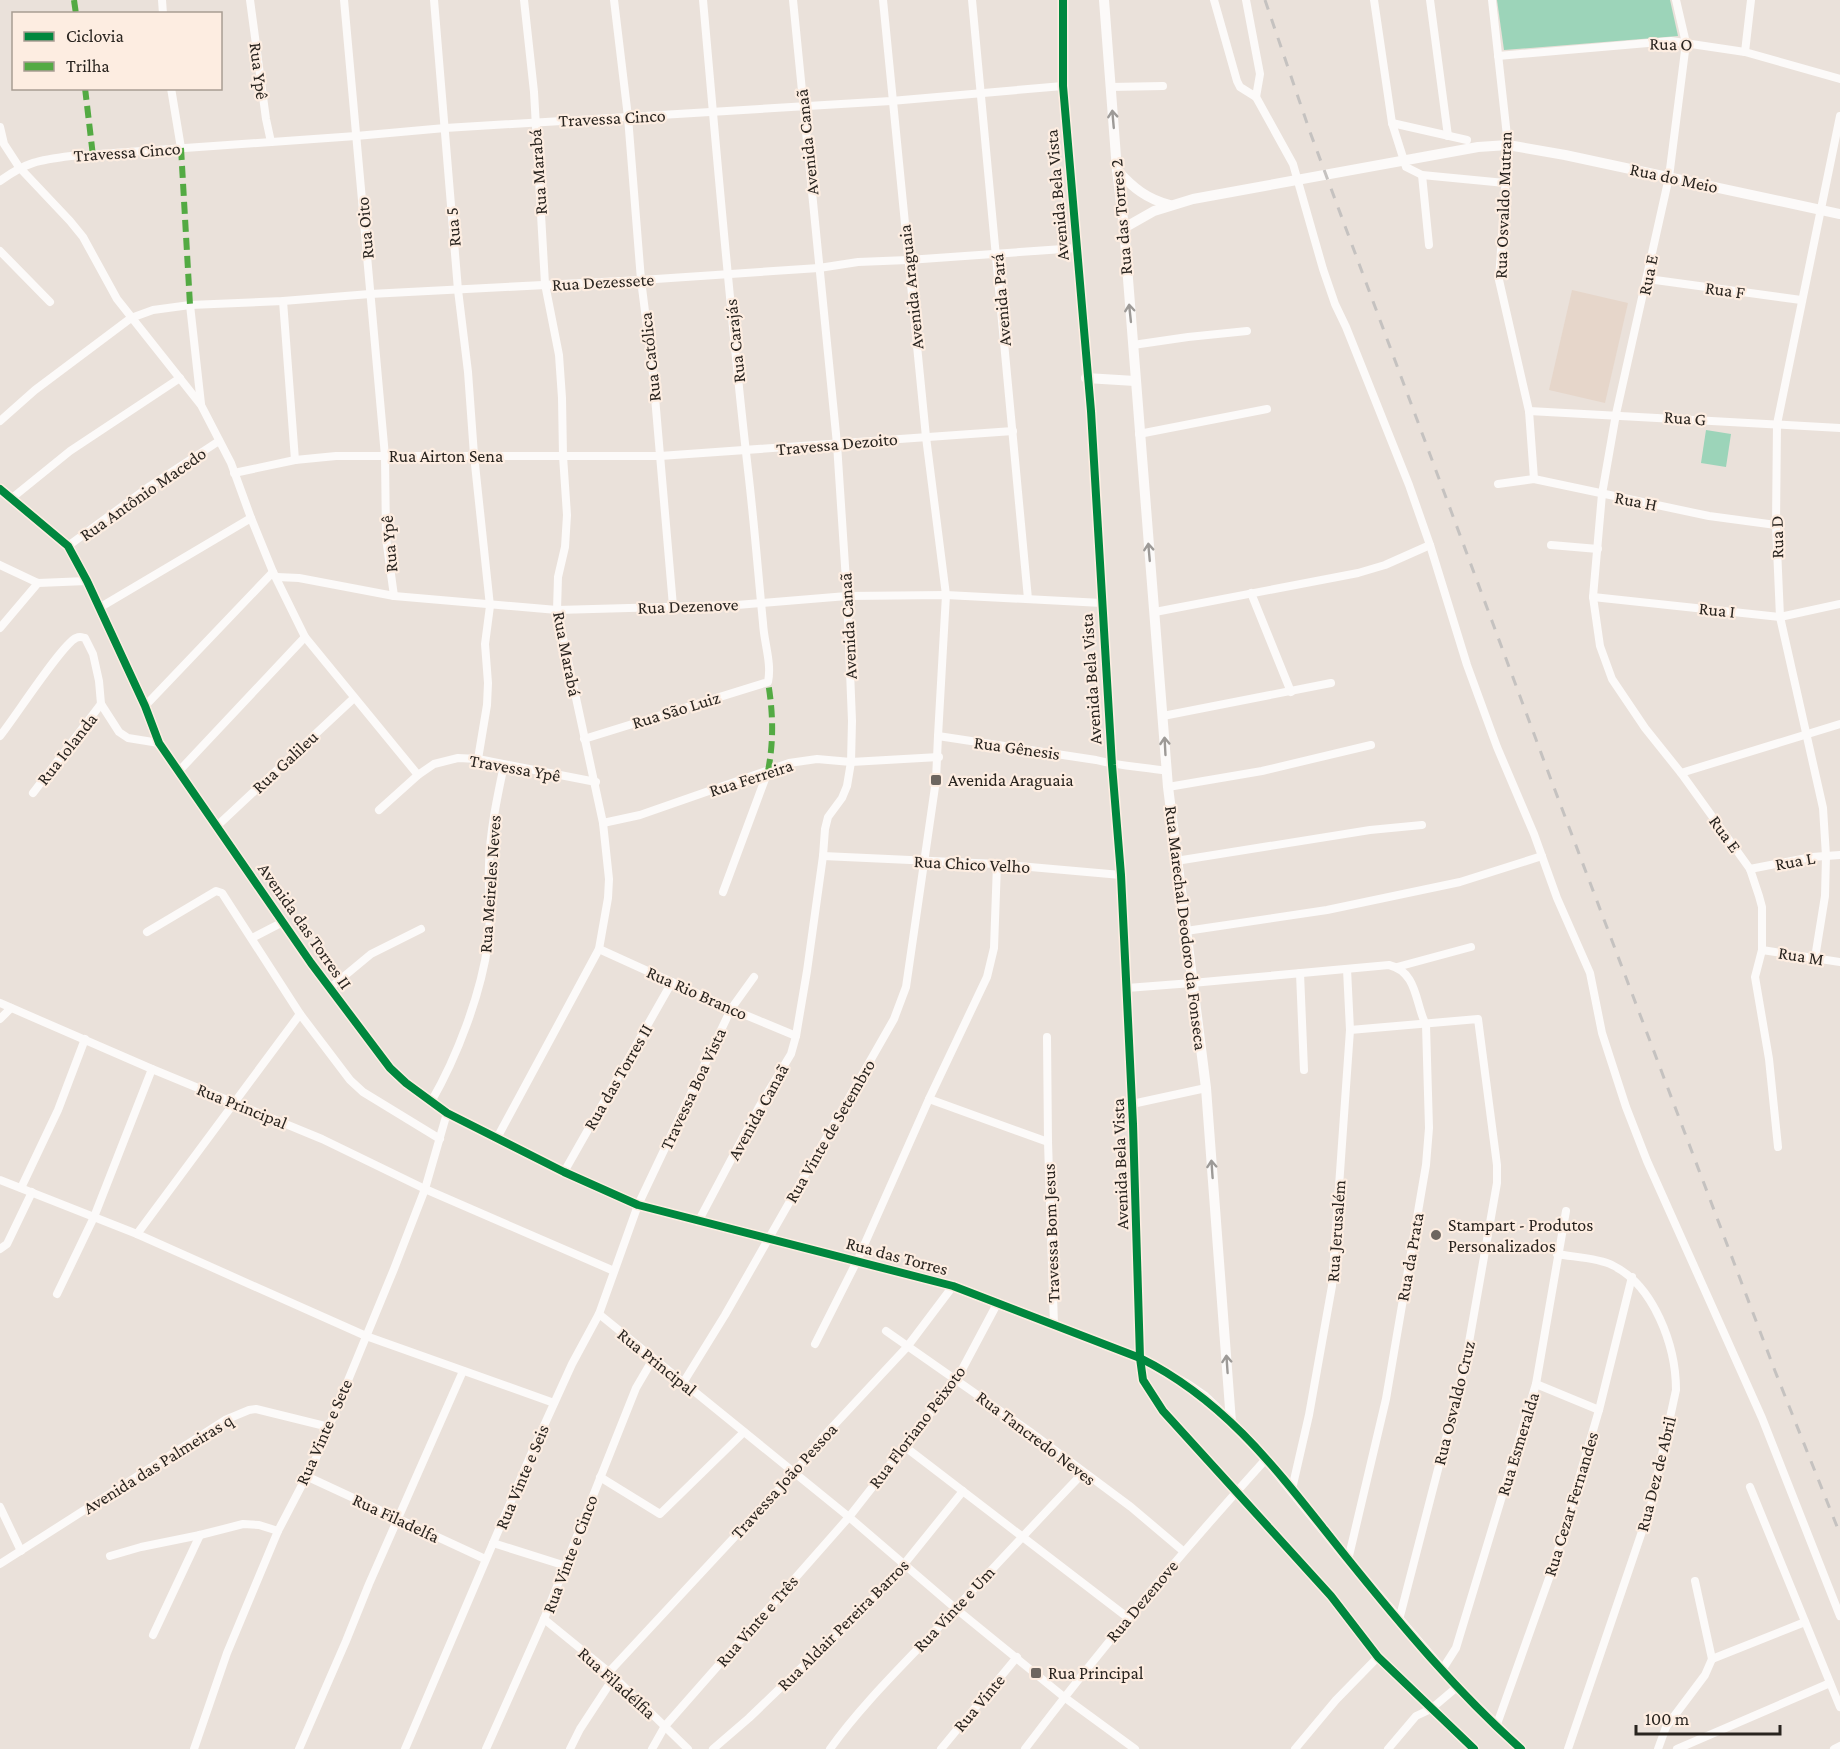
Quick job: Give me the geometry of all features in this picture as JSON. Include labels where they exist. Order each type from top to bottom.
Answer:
[{"type":"street","name":"Rua Ypê","points":[[250,0],[271,142]]},
{"type":"street","name":"Rua Oito","points":[[344,0],[385,456]]},
{"type":"street","name":"Rua 5","points":[[434,0],[474,455]]},
{"type":"street","name":"Rua Marabá","points":[[497,1138],[599,949],[609,879],[596,782],[584,739],[557,610],[558,577],[567,534],[559,355],[545,284],[531,60],[524,0]]},
{"type":"street","name":"Rua Católica","points":[[614,0],[628,117],[641,280],[653,374],[673,606]]},
{"type":"street","name":"Rua Carajás","points":[[703,0],[764,638],[769,661],[768,682]]},
{"type":"street","name":"Avenida Canaã","points":[[698,1222],[767,1093],[791,1054],[796,1036],[828,817],[842,798],[847,786],[851,762],[852,721],[847,596],[837,444],[793,0]]},
{"type":"street","name":"Avenida Araguaia","points":[[883,0],[891,101],[926,437],[946,595],[938,736],[939,757],[925,861]]},
{"type":"street","name":"Avenida Pará","points":[[972,0],[1028,599]]},
{"type":"street","name":"Avenida Bela Vista","points":[[1063,0],[1063,86],[1086,378],[1091,411],[1112,765],[1121,875],[1132,1104],[1140,1358],[1143,1380],[1163,1412],[1331,1596],[1378,1657],[1474,1749]]},
{"type":"street","name":"Rua das Torres 2","points":[[1104,0],[1139,434]]},
{"type":"street","points":[[1214,0],[1237,81],[1240,87],[1256,97],[1293,164],[1335,304],[1409,485],[1467,665],[1497,747],[1590,974],[1602,1033],[1626,1107],[1715,1317],[1762,1418],[1840,1616]]},
{"type":"street","points":[[1246,0],[1260,74],[1256,97]]},
{"type":"street","points":[[1374,0],[1392,123],[1407,167],[1422,176],[1504,183]]},
{"type":"street","points":[[1431,0],[1448,136]]},
{"type":"street","name":"Rua Osvaldo Mutran","points":[[1492,0],[1508,145],[1499,280],[1529,411],[1534,479]]},
{"type":"street","name":"Rua E","points":[[1676,0],[1686,43],[1670,177],[1616,414],[1602,494],[1593,597],[1600,646],[1612,679],[1645,728],[1681,773],[1750,869],[1761,907],[1762,950],[1755,977],[1769,1059],[1778,1147]]},
{"type":"street","points":[[1745,52],[1751,0]]},
{"type":"street","name":"Rua O","points":[[1498,56],[1660,42],[1686,43],[1745,52],[1840,79]]},
{"type":"street","name":"Travessa Cinco","points":[[0,181],[19,168],[41,160],[71,156],[445,128],[891,101],[1063,86]]},
{"type":"street","points":[[1110,87],[1163,86]]},
{"type":"street","points":[[171,90],[181,148]]},
{"type":"street","name":"Rua D","points":[[1815,958],[1825,896],[1826,856],[1823,808],[1780,617],[1776,525],[1777,424],[1840,116]]},
{"type":"street","points":[[1392,123],[1467,140]]},
{"type":"street","points":[[0,128],[4,144],[19,168],[83,237],[110,288],[131,318],[201,405],[234,473],[275,575],[305,637],[418,775]]},
{"type":"street","name":"Rua do Meio","points":[[1124,228],[1154,211],[1193,199],[1478,147],[1508,145],[1565,155],[1840,214]]},
{"type":"street","points":[[1117,171],[1140,193],[1155,201],[1170,205]]},
{"type":"street","points":[[1422,176],[1429,245]]},
{"type":"street","name":"Rua Dezessete","points":[[0,421],[35,390],[131,318],[153,310],[370,294],[641,280],[819,268],[858,262],[1077,248]]},
{"type":"street","points":[[0,251],[50,302]]},
{"type":"street","name":"Rua F","points":[[1648,279],[1801,300]]},
{"type":"street","points":[[283,302],[295,460]]},
{"type":"street","points":[[190,306],[201,405]]},
{"type":"street","points":[[1133,345],[1247,331]]},
{"type":"street","points":[[12,498],[70,451],[180,378]]},
{"type":"street","points":[[1086,378],[1135,381]]},
{"type":"street","points":[[1139,434],[1267,409]]},
{"type":"street","name":"Rua G","points":[[1529,411],[1840,428]]},
{"type":"street","name":"Travessa Dezoito","points":[[660,456],[1013,431]]},
{"type":"street","name":"Rua Marechal Deodoro da Fonseca","points":[[1139,434],[1168,787],[1206,1088],[1231,1422]]},
{"type":"street","name":"Rua Antônio Macedo","points":[[68,546],[150,486],[219,441]]},
{"type":"street","points":[[474,455],[490,606],[485,644],[487,705],[478,759]]},
{"type":"street","name":"Rua Airton Sena","points":[[234,473],[295,460],[336,456],[660,456]]},
{"type":"street","name":"Rua Ypê","points":[[385,456],[387,538],[394,596]]},
{"type":"street","name":"Rua H","points":[[1498,484],[1534,479],[1709,516],[1776,525]]},
{"type":"street","points":[[0,489],[68,546]]},
{"type":"street","points":[[99,608],[251,518]]},
{"type":"street","points":[[1155,612],[1358,573],[1385,565],[1430,545]]},
{"type":"street","points":[[1551,545],[1598,549]]},
{"type":"street","name":"Avenida das Torres II","points":[[68,546],[87,581],[145,706],[159,743],[311,963],[390,1068],[406,1083],[447,1113],[564,1172],[638,1205]]},
{"type":"street","points":[[0,565],[38,583],[87,581]]},
{"type":"street","points":[[145,706],[275,575]]},
{"type":"street","name":"Rua Dezenove","points":[[275,575],[394,596],[557,610],[761,602],[847,596],[946,595],[1102,603]]},
{"type":"street","points":[[0,628],[38,583]]},
{"type":"street","points":[[1251,593],[1291,692]]},
{"type":"street","name":"Rua I","points":[[1593,597],[1780,617],[1840,604]]},
{"type":"street","points":[[0,736],[57,658],[78,637],[85,638],[93,654],[101,704],[119,732],[124,736],[159,743]]},
{"type":"street","points":[[179,771],[305,637]]},
{"type":"street","name":"Rua São Luiz","points":[[584,739],[768,682]]},
{"type":"street","points":[[1163,716],[1331,683]]},
{"type":"street","name":"Rua Galileu","points":[[217,826],[354,698]]},
{"type":"street","name":"Rua Iolanda","points":[[33,793],[101,704]]},
{"type":"street","points":[[1681,773],[1840,724]]},
{"type":"street","name":"Rua Gênesis","points":[[938,736],[1096,760],[1112,765],[1167,771]]},
{"type":"street","points":[[1168,787],[1262,771],[1371,745]]},
{"type":"street","name":"Rua Ferreira","points":[[603,823],[640,815],[789,763],[817,759],[851,762],[939,757]]},
{"type":"street","name":"Travessa Ypê","points":[[379,810],[418,775],[434,764],[447,760],[478,759],[596,782]]},
{"type":"street","name":"Rua Meireles Neves","points":[[431,1102],[458,1045],[477,992],[489,942],[490,849],[495,808],[504,765]]},
{"type":"street","points":[[723,892],[768,771]]},
{"type":"street","points":[[1176,861],[1370,830],[1422,825]]},
{"type":"street","points":[[1186,930],[1327,910],[1460,882],[1542,855]]},
{"type":"street","name":"Rua L","points":[[1750,869],[1812,857],[1840,855]]},
{"type":"street","name":"Rua Chico Velho","points":[[823,856],[997,864],[1121,875]]},
{"type":"street","name":"Rua Vinte de Setembro","points":[[684,1383],[894,1020],[906,987],[925,861]]},
{"type":"street","points":[[815,1344],[856,1261],[990,970],[994,948],[997,864]]},
{"type":"street","points":[[147,932],[216,891],[224,896],[300,1014],[350,1080],[363,1092],[440,1139]]},
{"type":"street","points":[[252,938],[283,922]]},
{"type":"street","points":[[330,988],[371,954],[421,928]]},
{"type":"street","points":[[1127,988],[1393,966],[1470,947]]},
{"type":"street","name":"Rua Rio Branco","points":[[599,949],[731,1010],[796,1036]]},
{"type":"street","name":"Rua M","points":[[1762,950],[1840,962]]},
{"type":"street","name":"Rua da Prata","points":[[1348,1560],[1386,1399],[1426,1165],[1429,1128],[1426,1025],[1414,987],[1402,970],[1393,966]]},
{"type":"street","name":"Rua Jerusalém","points":[[1292,1489],[1309,1415],[1332,1286],[1350,1030],[1347,969]]},
{"type":"street","points":[[1300,973],[1304,1070]]},
{"type":"street","name":"Travessa Boa Vista","points":[[638,1205],[731,1010],[754,977]]},
{"type":"street","name":"Rua das Torres II","points":[[564,1172],[672,982]]},
{"type":"street","name":"Rua Principal","points":[[0,1003],[152,1069],[236,1102],[350,1152],[425,1189],[614,1271]]},
{"type":"street","points":[[0,1019],[11,1008]]},
{"type":"street","points":[[137,1234],[300,1014]]},
{"type":"street","name":"Rua Osvaldo Cruz","points":[[1399,1620],[1465,1365],[1497,1183],[1495,1135],[1479,1022],[1476,1018],[1426,1025]]},
{"type":"street","points":[[1350,1030],[1426,1025]]},
{"type":"street","name":"Travessa Bom Jesus","points":[[1047,1037],[1054,1324]]},
{"type":"street","points":[[21,1188],[58,1110],[85,1040]]},
{"type":"street","points":[[57,1294],[94,1216],[152,1069]]},
{"type":"street","points":[[1132,1104],[1206,1088]]},
{"type":"street","name":"Travessa Bom Jesus","points":[[929,1099],[1048,1142]]},
{"type":"street","name":"Rua Vinte e Sete","points":[[194,1749],[227,1653],[278,1531],[328,1426],[425,1189],[447,1113]]},
{"type":"street","points":[[0,1180],[137,1234],[366,1336],[554,1403]]},
{"type":"street","points":[[0,1249],[7,1244],[32,1192]]},
{"type":"street","name":"Rua das Torres","points":[[638,1205],[953,1286],[1161,1368],[1205,1397],[1266,1459],[1456,1687],[1521,1749]]},
{"type":"street","name":"Rua Vinte e Seis","points":[[405,1749],[554,1403],[599,1314],[638,1205]]},
{"type":"street","name":"Rua Esmeralda","points":[[1442,1670],[1456,1648],[1536,1384],[1566,1211]]},
{"type":"street","name":"Rua Dez de Abril","points":[[1557,1254],[1610,1263],[1632,1277],[1652,1303],[1670,1345],[1675,1364],[1676,1390],[1651,1505],[1568,1749]]},
{"type":"street","name":"Rua Cezar Fernandes","points":[[1496,1726],[1554,1567],[1599,1410],[1632,1277]]},
{"type":"street","name":"Travessa João Pessoa","points":[[570,1749],[611,1674],[794,1473],[823,1437],[907,1347],[953,1286]]},
{"type":"street","name":"Rua Floriano Peixoto","points":[[849,1517],[957,1379],[998,1302]]},
{"type":"street","name":"Rua Principal","points":[[599,1314],[905,1563],[955,1608],[1064,1697],[1135,1749]]},
{"type":"street","name":"Rua Tancredo Neves","points":[[886,1331],[1029,1431],[1131,1508],[1183,1551]]},
{"type":"street","name":"Rua Vinte e Cinco","points":[[486,1749],[544,1619],[636,1388],[653,1359]]},
{"type":"street","points":[[299,1749],[463,1371]]},
{"type":"street","points":[[1536,1384],[1599,1410]]},
{"type":"street","name":"Avenida das Palmeiras q","points":[[0,1564],[225,1420],[256,1409],[328,1426]]},
{"type":"street","points":[[600,1477],[660,1514],[744,1432]]},
{"type":"street","points":[[904,1446],[1127,1617]]},
{"type":"street","name":"Rua Dezenove","points":[[1025,1749],[1127,1617],[1266,1459]]},
{"type":"street","name":"Rua Vinte e Um","points":[[830,1749],[843,1731],[955,1608],[1083,1473]]},
{"type":"street","name":"Rua Filadelfa","points":[[306,1476],[485,1559]]},
{"type":"street","points":[[1750,1487],[1840,1707]]},
{"type":"street","name":"Rua Aldair Pereira Barros","points":[[713,1749],[879,1593],[963,1491]]},
{"type":"street","points":[[0,1507],[21,1551]]},
{"type":"street","name":"Rua Vinte e Três","points":[[652,1749],[665,1726],[849,1517]]},
{"type":"street","points":[[111,1556],[230,1526],[250,1524],[278,1531]]},
{"type":"street","points":[[153,1635],[200,1535]]},
{"type":"street","points":[[493,1544],[566,1566]]},
{"type":"street","points":[[1658,1749],[1666,1727],[1705,1675],[1712,1659],[1695,1581]]},
{"type":"street","name":"Rua Filadélfia","points":[[544,1619],[611,1674],[688,1749]]},
{"type":"street","points":[[1712,1659],[1805,1622]]},
{"type":"street","points":[[1294,1749],[1336,1700],[1378,1657]]},
{"type":"street","name":"Rua Vinte","points":[[941,1749],[1017,1658]]},
{"type":"street","points":[[1677,1749],[1830,1683]]},
{"type":"street","points":[[1388,1749],[1416,1716],[1431,1709],[1456,1687]]},
{"type":"street","points":[[1834,1749],[1840,1746]]},
{"type":"shaded area","points":[[1572,290],[1628,303],[1605,403],[1549,390]]},
{"type":"green space","points":[[1497,0],[1670,0],[1678,36],[1504,50]]},
{"type":"green space","points":[[1706,430],[1731,434],[1726,467],[1701,463]]},
{"type":"railway","points":[[1265,0],[1310,132],[1550,777],[1775,1371],[1840,1534]]},
{"type":"marked path","points":[[74,0],[76,12]]},
{"type":"marked path","points":[[85,90],[93,156]]},
{"type":"marked path","points":[[181,148],[190,305]]},
{"type":"marked path","points":[[768,682],[772,726],[768,771]]},
{"type":"cycle path","points":[[1063,0],[1063,86],[1091,411],[1112,765],[1121,875],[1133,1124],[1140,1358],[1143,1380],[1163,1411],[1331,1596],[1378,1657],[1474,1749]]},
{"type":"cycle path","points":[[0,489],[68,546],[87,581],[145,706],[159,743],[311,963],[390,1068],[406,1083],[447,1113],[564,1172],[638,1205],[953,1286],[1140,1358],[1172,1376],[1202,1397],[1254,1446],[1430,1657],[1474,1705],[1521,1749]]},
{"type":"place","name":"Avenida Araguaia","points":[[936,780]]},
{"type":"place","name":"Stampart - Produtos Personalizados","points":[[1436,1235]]},
{"type":"place","name":"Rua Principal","points":[[1036,1673]]}]
